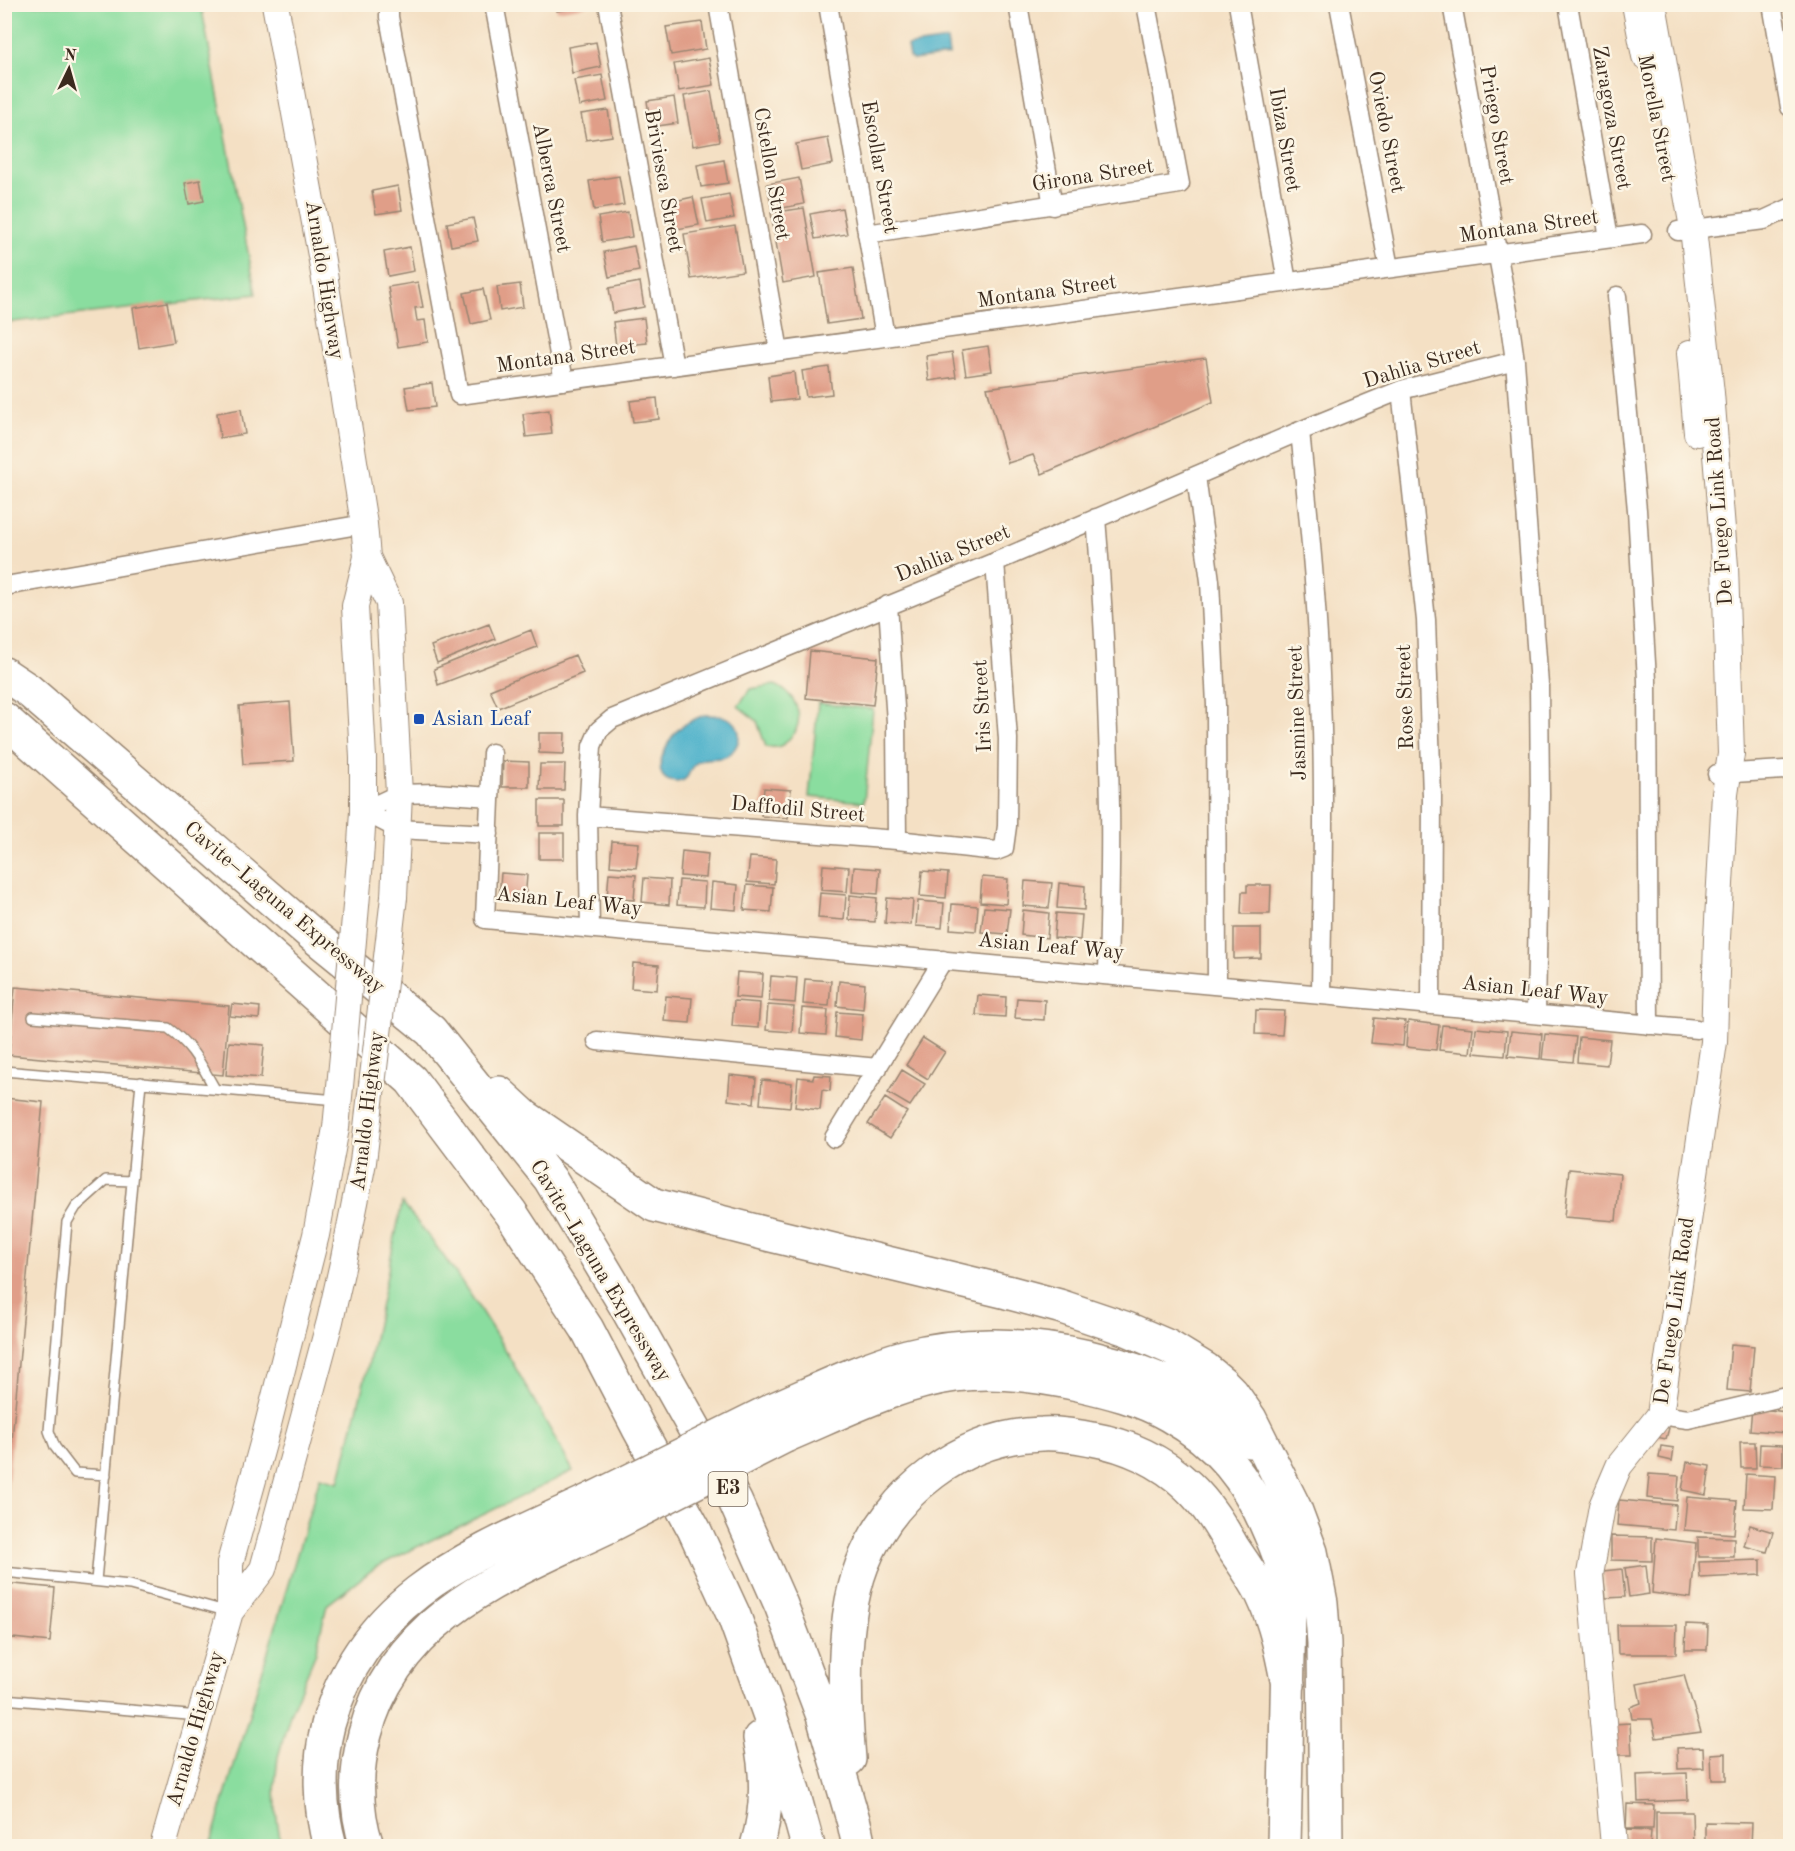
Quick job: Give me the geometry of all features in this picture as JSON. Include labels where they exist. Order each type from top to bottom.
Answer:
[{"type":"highway","name":"Cavite–Laguna Expressway","points":[[4,674],[28,690],[314,936],[431,1031],[550,1179],[624,1303],[735,1501],[781,1605],[823,1716],[856,1835]]},
{"type":"highway","name":"Cavite–Laguna Expressway","points":[[4,719],[411,1080],[511,1213],[587,1329],[694,1528],[734,1616],[779,1741],[808,1846]]},
{"type":"highway","points":[[431,1031],[524,1116],[654,1205],[1007,1292],[1093,1317],[1169,1347],[1205,1369],[1232,1393],[1250,1419],[1284,1485],[1305,1531],[1313,1561],[1321,1603],[1324,1643],[1326,1846]]},
{"type":"highway","points":[[367,1846],[360,1817],[358,1793],[358,1769],[362,1744],[368,1720],[378,1698],[402,1656],[418,1638],[487,1585],[602,1512],[779,1423],[854,1375],[908,1356],[944,1349],[1016,1347],[1088,1357],[1129,1368],[1198,1398],[1244,1436],[1266,1460],[1284,1485]]},
{"type":"highway","points":[[779,1423],[923,1381],[958,1374],[991,1373],[1063,1381],[1133,1399],[1167,1413],[1198,1432],[1228,1459],[1247,1486],[1262,1514],[1285,1574],[1289,1608],[1284,1846]]},
{"type":"highway","points":[[856,1835],[847,1735],[846,1683],[850,1621],[861,1567],[876,1535],[901,1501],[935,1471],[979,1448],[1021,1436],[1041,1434],[1078,1436],[1116,1445],[1152,1460],[1170,1471],[1187,1485],[1220,1523],[1262,1594],[1279,1639],[1288,1686]]},
{"type":"highway","points":[[330,1846],[323,1817],[321,1791],[325,1737],[342,1684],[355,1660],[386,1618],[405,1601],[453,1567],[483,1550],[602,1512]]},
{"type":"highway","points":[[734,1616],[765,1762],[767,1787],[765,1813],[757,1846]]},
{"type":"main road","name":"Arnaldo Highway","points":[[163,1846],[230,1612],[230,1563],[264,1440],[316,1235],[328,1177],[339,1100],[363,811],[362,746],[354,606],[367,557],[364,524],[322,261],[275,4]]},
{"type":"main road","name":"Morella Street","points":[[1635,4],[1686,229]]},
{"type":"main road","name":"Morella Street","points":[[1653,4],[1686,229]]},
{"type":"main road","name":"De Fuego Link Road","points":[[1614,1846],[1590,1574],[1602,1506],[1619,1466],[1660,1415],[1714,1042],[1724,780],[1715,753],[1710,568],[1686,229]]},
{"type":"main road","name":"Arnaldo Highway","points":[[230,1612],[263,1569],[330,1321],[363,1162],[394,897],[399,794],[389,603],[367,557]]},
{"type":"street","name":"Montana Street","points":[[389,4],[389,17],[459,395],[1642,234]]},
{"type":"street","name":"Alberca Street","points":[[494,4],[564,381]]},
{"type":"street","name":"Briviesca Street","points":[[608,4],[674,366]]},
{"type":"street","name":"Cstellon Street","points":[[718,4],[779,351]]},
{"type":"street","name":"Escollar Street","points":[[828,4],[885,337]]},
{"type":"street","points":[[1017,4],[1053,206]]},
{"type":"street","name":"Girona Street","points":[[867,234],[1180,184],[1146,4]]},
{"type":"street","name":"Ibiza Street","points":[[1238,4],[1287,282]]},
{"type":"street","name":"Oviedo Street","points":[[1339,4],[1389,268]]},
{"type":"street","name":"Priego Street","points":[[1452,4],[1515,361],[1539,685],[1540,795],[1536,1014]]},
{"type":"street","name":"Zaragoza Street","points":[[1568,4],[1609,238]]},
{"type":"street","points":[[1772,4],[1791,107]]},
{"type":"street","points":[[1686,229],[1764,220],[1791,208]]},
{"type":"street","points":[[1617,296],[1637,510],[1647,680],[1649,1024]]},
{"type":"street","name":"Dahlia Street","points":[[590,928],[588,816],[592,746],[599,730],[612,719],[995,562],[1401,390],[1515,361]]},
{"type":"street","name":"Rose Street","points":[[1401,390],[1426,620],[1432,796],[1431,1004]]},
{"type":"street","name":"Jasmine Street","points":[[1300,431],[1314,568],[1321,699],[1323,798],[1321,995]]},
{"type":"street","points":[[1196,476],[1210,581],[1216,705],[1216,985]]},
{"type":"street","points":[[1096,518],[1108,720],[1110,809],[1108,975]]},
{"type":"street","points":[[11,585],[364,524]]},
{"type":"street","name":"Iris Street","points":[[995,562],[1008,739],[1007,826],[1004,848]]},
{"type":"street","points":[[888,605],[896,722],[897,840]]},
{"type":"street","name":"Asian Leaf Way","points":[[492,753],[485,918],[1697,1029]]},
{"type":"street","points":[[1724,780],[1784,770]]},
{"type":"street","points":[[363,811],[399,794],[436,793],[490,797]]},
{"type":"street","points":[[363,811],[398,829],[489,834]]},
{"type":"street","name":"Daffodil Street","points":[[588,816],[897,840],[996,851],[1004,848]]},
{"type":"street","points":[[834,1138],[944,960]]},
{"type":"street","points":[[597,1041],[878,1068]]},
{"type":"street","points":[[1660,1415],[1688,1419],[1791,1395]]},
{"type":"lane","points":[[33,1017],[168,1028],[192,1048],[215,1089]]},
{"type":"lane","points":[[4,1071],[339,1100]]},
{"type":"lane","points":[[96,1581],[141,1082]]},
{"type":"lane","points":[[106,1475],[75,1473],[55,1447],[49,1431],[67,1222],[76,1207],[106,1180],[132,1181]]},
{"type":"lane","points":[[4,1572],[130,1585],[230,1612]]},
{"type":"lane","points":[[4,1699],[200,1716]]},
{"type":"green space","points":[[4,5],[201,5],[256,294],[5,323]]},
{"type":"green space","points":[[775,685],[783,689],[794,702],[798,725],[783,745],[766,747],[757,721],[738,706],[750,689]]},
{"type":"green space","points":[[818,703],[873,709],[864,802],[809,797]]},
{"type":"green space","points":[[402,1203],[465,1286],[513,1364],[573,1471],[376,1567],[327,1605],[315,1655],[290,1714],[278,1757],[275,1784],[281,1846],[210,1846],[320,1477],[339,1482],[369,1362]]},
{"type":"water","points":[[947,40],[949,55],[913,60],[909,57],[907,46]]},
{"type":"water","points":[[705,715],[728,718],[733,721],[739,736],[736,747],[722,758],[698,761],[684,780],[672,782],[665,779],[660,766],[668,743],[680,728]]},
{"type":"building","points":[[556,4],[586,4],[586,6],[557,11]]},
{"type":"building","points":[[702,22],[706,49],[671,55],[666,27]]},
{"type":"building","points":[[596,42],[601,67],[572,73],[568,47]]},
{"type":"building","points":[[709,58],[714,85],[679,91],[674,64]]},
{"type":"building","points":[[602,75],[607,101],[579,106],[574,80]]},
{"type":"building","points":[[711,91],[720,141],[693,146],[684,96]]},
{"type":"building","points":[[674,97],[678,123],[651,127],[647,101]]},
{"type":"building","points":[[608,110],[612,136],[586,140],[581,114]]},
{"type":"building","points":[[828,138],[833,164],[801,170],[796,144]]},
{"type":"building","points":[[724,160],[728,183],[701,187],[697,165]]},
{"type":"building","points":[[619,176],[624,205],[594,210],[589,181]]},
{"type":"building","points":[[799,178],[804,204],[772,210],[767,184]]},
{"type":"building","points":[[200,180],[204,201],[189,204],[185,183]]},
{"type":"building","points":[[398,186],[402,210],[376,214],[372,191]]},
{"type":"building","points":[[729,194],[734,218],[707,223],[702,199]]},
{"type":"building","points":[[693,197],[699,225],[672,230],[666,203]]},
{"type":"building","points":[[804,208],[816,277],[783,283],[771,213]]},
{"type":"building","points":[[842,208],[847,234],[815,239],[810,214]]},
{"type":"building","points":[[628,212],[632,237],[602,242],[598,217]]},
{"type":"building","points":[[473,218],[478,241],[451,246],[447,223]]},
{"type":"building","points":[[735,226],[743,271],[691,279],[684,234]]},
{"type":"building","points":[[634,246],[639,271],[609,277],[604,252]]},
{"type":"building","points":[[410,247],[414,271],[388,276],[384,252]]},
{"type":"building","points":[[853,268],[861,319],[827,324],[819,273]]},
{"type":"building","points":[[418,282],[423,307],[415,308],[417,321],[425,320],[428,342],[398,347],[388,287]]},
{"type":"building","points":[[640,282],[644,307],[613,313],[609,288]]},
{"type":"building","points":[[520,284],[523,307],[500,311],[497,287]]},
{"type":"building","points":[[483,289],[490,320],[471,324],[464,293]]},
{"type":"building","points":[[167,302],[174,342],[139,348],[133,308]]},
{"type":"building","points":[[644,318],[647,343],[616,346],[613,322]]},
{"type":"building","points":[[988,346],[992,371],[966,375],[962,350]]},
{"type":"building","points":[[952,352],[956,377],[929,381],[926,356]]},
{"type":"building","points":[[1206,358],[1213,402],[1042,474],[1033,455],[1008,463],[987,388]]},
{"type":"building","points":[[829,367],[832,394],[806,397],[802,371]]},
{"type":"building","points":[[794,372],[797,399],[771,402],[768,376]]},
{"type":"building","points":[[432,383],[435,407],[409,410],[405,387]]},
{"type":"building","points":[[657,398],[659,419],[633,422],[630,401]]},
{"type":"building","points":[[241,409],[245,434],[220,438],[217,413]]},
{"type":"building","points":[[549,410],[552,434],[526,437],[523,414]]},
{"type":"building","points":[[489,624],[495,639],[437,663],[431,646]]},
{"type":"building","points":[[531,630],[537,647],[438,685],[434,669]]},
{"type":"building","points":[[810,651],[878,658],[873,705],[806,698]]},
{"type":"building","points":[[575,655],[583,673],[498,708],[490,690]]},
{"type":"building","points":[[290,702],[294,761],[243,764],[239,706]]},
{"type":"building","points":[[539,733],[565,733],[564,754],[539,753]]},
{"type":"building","points":[[503,761],[529,762],[529,787],[502,787]]},
{"type":"building","points":[[540,764],[565,764],[564,790],[539,790]]},
{"type":"building","points":[[764,788],[791,790],[788,818],[761,816]]},
{"type":"building","points":[[539,800],[564,800],[564,826],[539,826]]},
{"type":"building","points":[[539,833],[564,833],[564,859],[539,859]]},
{"type":"building","points":[[612,841],[639,843],[636,868],[610,866]]},
{"type":"building","points":[[682,851],[708,854],[706,878],[680,876]]},
{"type":"building","points":[[750,857],[776,859],[774,884],[747,882]]},
{"type":"building","points":[[823,865],[849,867],[847,892],[821,890]]},
{"type":"building","points":[[854,867],[880,869],[878,894],[852,892]]},
{"type":"building","points":[[922,871],[948,873],[946,898],[920,896]]},
{"type":"building","points":[[501,873],[527,875],[525,901],[499,898]]},
{"type":"building","points":[[609,873],[636,875],[634,900],[607,898]]},
{"type":"building","points":[[982,877],[1008,879],[1006,904],[980,902]]},
{"type":"building","points":[[644,878],[670,880],[669,905],[642,902]]},
{"type":"building","points":[[679,880],[705,882],[704,907],[677,905]]},
{"type":"building","points":[[1025,881],[1052,883],[1049,908],[1023,906]]},
{"type":"building","points":[[712,882],[738,885],[736,910],[710,908]]},
{"type":"building","points":[[1059,883],[1085,886],[1084,910],[1057,908]]},
{"type":"building","points":[[747,885],[773,887],[771,912],[744,910]]},
{"type":"building","points":[[1247,885],[1271,885],[1270,914],[1241,914],[1242,892],[1247,892]]},
{"type":"building","points":[[820,893],[846,895],[844,920],[818,918]]},
{"type":"building","points":[[850,895],[877,898],[875,922],[849,920]]},
{"type":"building","points":[[887,898],[913,900],[911,925],[885,923]]},
{"type":"building","points":[[918,901],[944,903],[942,928],[916,926]]},
{"type":"building","points":[[952,904],[978,906],[976,931],[950,929]]},
{"type":"building","points":[[984,907],[1010,909],[1007,934],[981,932]]},
{"type":"building","points":[[1023,910],[1049,913],[1047,938],[1021,935]]},
{"type":"building","points":[[1056,913],[1082,915],[1080,940],[1054,938]]},
{"type":"building","points":[[1234,928],[1261,928],[1261,958],[1234,959]]},
{"type":"building","points":[[633,963],[659,965],[657,990],[631,988]]},
{"type":"building","points":[[737,972],[763,974],[761,999],[735,997]]},
{"type":"building","points":[[771,976],[797,978],[795,1003],[769,1001]]},
{"type":"building","points":[[805,979],[831,981],[829,1006],[803,1004]]},
{"type":"building","points":[[839,981],[865,984],[863,1009],[837,1006]]},
{"type":"building","points":[[15,987],[229,1006],[223,1075],[9,1055]]},
{"type":"building","points":[[978,995],[1006,997],[1005,1017],[976,1015]]},
{"type":"building","points":[[666,996],[692,998],[690,1023],[664,1021]]},
{"type":"building","points":[[1017,998],[1045,1000],[1044,1020],[1015,1018]]},
{"type":"building","points":[[734,1001],[760,1003],[758,1028],[732,1026]]},
{"type":"building","points":[[232,1004],[260,1007],[259,1019],[230,1016]]},
{"type":"building","points":[[768,1005],[794,1007],[792,1032],[766,1030]]},
{"type":"building","points":[[802,1008],[828,1010],[826,1035],[800,1033]]},
{"type":"building","points":[[1256,1010],[1284,1011],[1282,1035],[1255,1034]]},
{"type":"building","points":[[837,1012],[863,1014],[861,1040],[835,1037]]},
{"type":"building","points":[[1374,1018],[1405,1021],[1403,1046],[1371,1043]]},
{"type":"building","points":[[1408,1021],[1439,1025],[1436,1050],[1406,1047]]},
{"type":"building","points":[[1442,1025],[1473,1028],[1470,1053],[1439,1050]]},
{"type":"building","points":[[1476,1028],[1507,1031],[1505,1056],[1474,1053]]},
{"type":"building","points":[[1511,1031],[1542,1034],[1540,1059],[1508,1056]]},
{"type":"building","points":[[1545,1034],[1576,1037],[1573,1062],[1542,1059]]},
{"type":"building","points":[[1579,1037],[1610,1040],[1607,1065],[1577,1062]]},
{"type":"building","points":[[923,1038],[945,1052],[928,1079],[906,1065]]},
{"type":"building","points":[[229,1042],[264,1045],[261,1078],[226,1075]]},
{"type":"building","points":[[902,1070],[925,1084],[910,1106],[888,1093]]},
{"type":"building","points":[[730,1075],[756,1078],[754,1103],[728,1100]]},
{"type":"building","points":[[814,1075],[831,1076],[830,1091],[822,1090],[820,1110],[795,1107],[798,1077],[813,1079]]},
{"type":"building","points":[[762,1080],[792,1083],[790,1107],[760,1104]]},
{"type":"building","points":[[4,1098],[43,1102],[6,1505],[4,1505]]},
{"type":"building","points":[[885,1098],[907,1112],[890,1138],[868,1124]]},
{"type":"building","points":[[1569,1169],[1620,1174],[1616,1221],[1564,1217]]},
{"type":"building","points":[[1731,1344],[1754,1346],[1750,1392],[1727,1390]]},
{"type":"building","points":[[1752,1408],[1787,1412],[1785,1433],[1750,1430]]},
{"type":"building","points":[[1653,1424],[1669,1428],[1666,1439],[1650,1436]]},
{"type":"building","points":[[1740,1442],[1755,1442],[1756,1468],[1741,1468]]},
{"type":"building","points":[[1760,1444],[1783,1445],[1783,1466],[1759,1465]]},
{"type":"building","points":[[1661,1446],[1674,1448],[1672,1461],[1659,1458]]},
{"type":"building","points":[[1687,1462],[1710,1466],[1706,1495],[1682,1490]]},
{"type":"building","points":[[1649,1474],[1679,1476],[1677,1501],[1647,1498]]},
{"type":"building","points":[[1746,1474],[1775,1476],[1773,1509],[1744,1508]]},
{"type":"building","points":[[1687,1497],[1737,1501],[1734,1534],[1684,1530]]},
{"type":"building","points":[[1619,1500],[1676,1505],[1674,1530],[1617,1525]]},
{"type":"building","points":[[1750,1525],[1773,1532],[1767,1552],[1744,1546]]},
{"type":"building","points":[[1611,1536],[1652,1537],[1652,1561],[1611,1560]]},
{"type":"building","points":[[1698,1537],[1734,1538],[1734,1557],[1698,1557]]},
{"type":"building","points":[[1656,1538],[1696,1543],[1691,1598],[1652,1593]]},
{"type":"building","points":[[1761,1560],[1761,1575],[1700,1578],[1699,1562]]},
{"type":"building","points":[[1646,1565],[1649,1594],[1629,1597],[1625,1568]]},
{"type":"building","points":[[1622,1569],[1625,1597],[1606,1598],[1603,1571]]},
{"type":"building","points":[[4,1583],[55,1588],[50,1642],[4,1637]]},
{"type":"building","points":[[1686,1624],[1708,1625],[1707,1650],[1685,1650]]},
{"type":"building","points":[[1617,1625],[1677,1625],[1676,1654],[1618,1654]]},
{"type":"building","points":[[1684,1675],[1701,1732],[1656,1738],[1652,1719],[1632,1719],[1630,1707],[1641,1703],[1637,1684]]},
{"type":"building","points":[[1630,1723],[1632,1755],[1614,1755],[1613,1724]]},
{"type":"building","points":[[1703,1747],[1704,1768],[1678,1769],[1677,1748]]},
{"type":"building","points":[[1726,1753],[1726,1780],[1712,1780],[1711,1754]]},
{"type":"building","points":[[1687,1773],[1688,1800],[1638,1802],[1637,1775]]},
{"type":"building","points":[[1627,1804],[1654,1805],[1653,1829],[1626,1829]]},
{"type":"building","points":[[1656,1812],[1692,1812],[1693,1846],[1656,1846]]},
{"type":"building","points":[[1705,1822],[1752,1823],[1751,1846],[1705,1846]]},
{"type":"building","points":[[1626,1830],[1651,1831],[1650,1846],[1625,1846]]},
{"type":"place","name":"Asian Leaf","points":[[419,719]]}]
